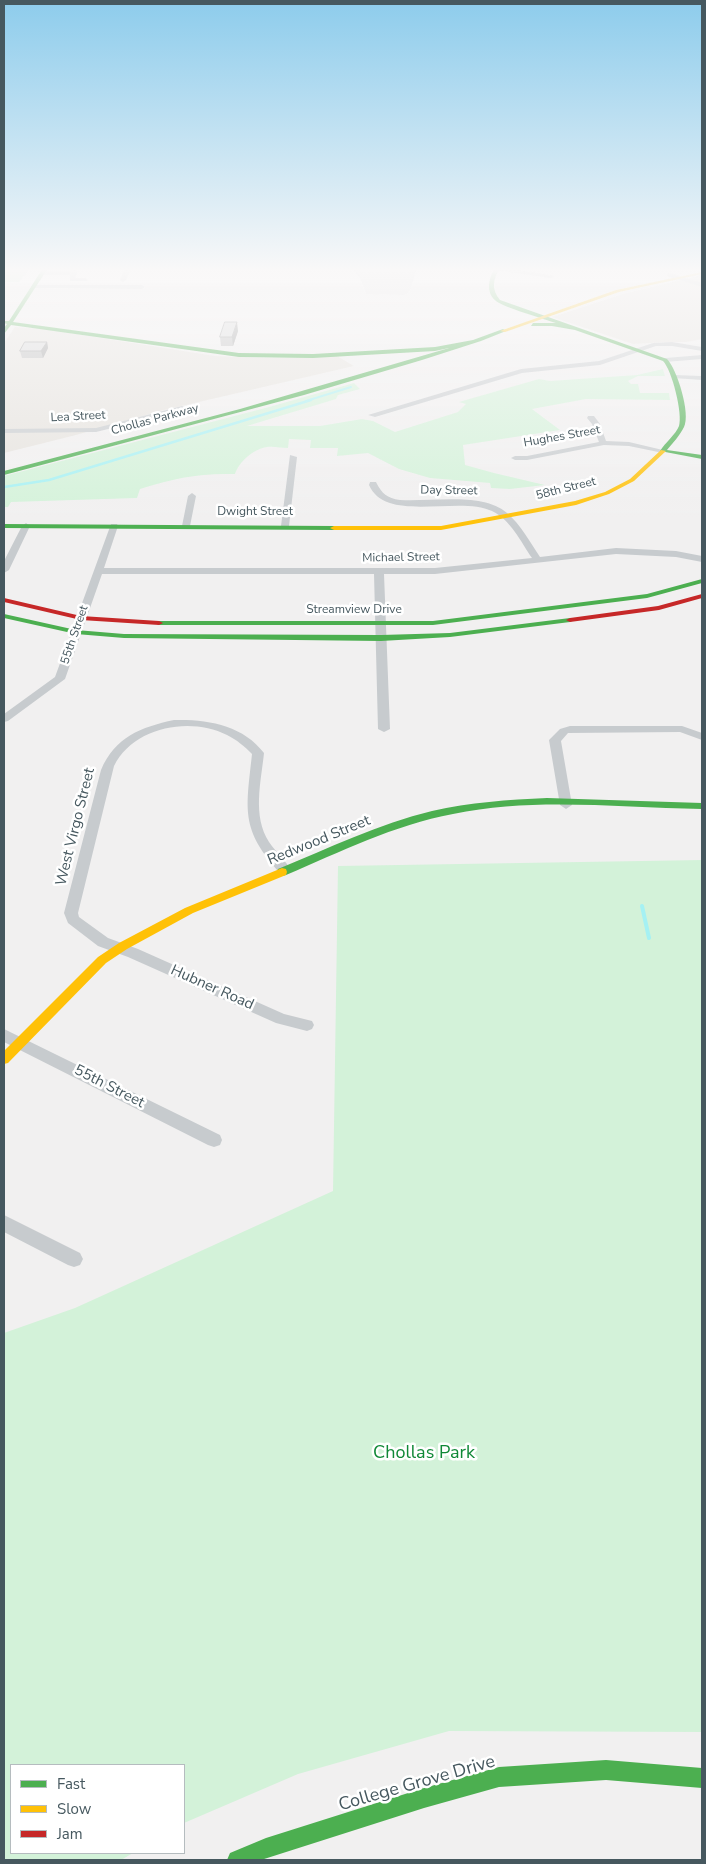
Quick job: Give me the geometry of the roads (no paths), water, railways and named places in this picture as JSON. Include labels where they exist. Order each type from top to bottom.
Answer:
[{"type":"main road","points":[[238,355],[382,358],[400,355]]},
{"type":"main road","name":"Chollas Parkway","points":[[4,473],[307,393],[420,355]]},
{"type":"main road","points":[[653,355],[665,360]]},
{"type":"main road","name":"Chollas Parkway","points":[[4,465],[236,406],[382,358]]},
{"type":"main road","name":"58th Street","points":[[505,516],[565,506],[607,493],[632,480],[662,451],[680,431],[683,422],[675,377],[670,365],[665,360]]},
{"type":"main road","name":"Hughes Street","points":[[662,451],[702,457]]},
{"type":"main road","name":"Dwight Street","points":[[4,526],[441,528],[505,516]]},
{"type":"main road","name":"Streamview Drive","points":[[4,600],[81,618],[137,623],[381,624],[445,622],[627,598],[671,590],[702,581]]},
{"type":"main road","name":"Streamview Drive","points":[[4,616],[76,632],[124,636],[381,638],[450,635],[659,608],[702,596]]},
{"type":"main road","name":"Redwood Street","points":[[4,1059],[102,960],[118,947],[152,928],[285,870],[388,830],[433,814],[490,806],[566,804],[702,806]]},
{"type":"main road","name":"College Grove Drive","points":[[237,1860],[266,1848],[424,1798],[499,1777],[606,1770],[702,1778]]},
{"type":"street","points":[[372,415],[521,372],[600,363],[625,355]]},
{"type":"street","points":[[665,360],[702,357]]},
{"type":"street","points":[[675,377],[702,378]]},
{"type":"street","name":"Lea Street","points":[[4,431],[96,430],[182,408]]},
{"type":"street","points":[[591,418],[597,422],[600,439],[604,444]]},
{"type":"street","name":"Hughes Street","points":[[515,458],[528,458],[604,444],[629,444],[662,451]]},
{"type":"street","points":[[285,526],[293,457]]},
{"type":"street","name":"Day Street","points":[[373,484],[378,495],[391,501],[485,505],[497,509],[505,516],[538,560]]},
{"type":"street","points":[[186,526],[192,496]]},
{"type":"street","points":[[4,570],[26,526]]},
{"type":"street","name":"55th Street","points":[[4,719],[60,678],[114,526]]},
{"type":"street","name":"Michael Street","points":[[99,571],[435,571],[622,551],[676,554],[702,559]]},
{"type":"street","points":[[379,572],[384,729]]},
{"type":"street","name":"West Virgo Street","points":[[118,947],[103,942],[73,920],[71,913],[106,770],[124,744],[138,735],[169,724],[193,723],[215,726],[235,733],[249,742],[258,753],[254,807],[256,827],[262,841],[285,870]]},
{"type":"street","points":[[566,804],[555,740],[560,734],[570,729],[682,730],[700,736]]},
{"type":"street","name":"Hubner Road","points":[[118,947],[281,1019],[307,1025]]},
{"type":"street","name":"55th Street","points":[[4,1035],[214,1140]]},
{"type":"street","points":[[4,1223],[74,1260]]},
{"type":"waterway","points":[[306,401],[351,387]]},
{"type":"waterway","points":[[4,487],[49,480],[311,400]]},
{"type":"waterway","points":[[642,906],[649,938]]},
{"type":"park label","name":"Chollas Park","points":[[424,1454]]}]
